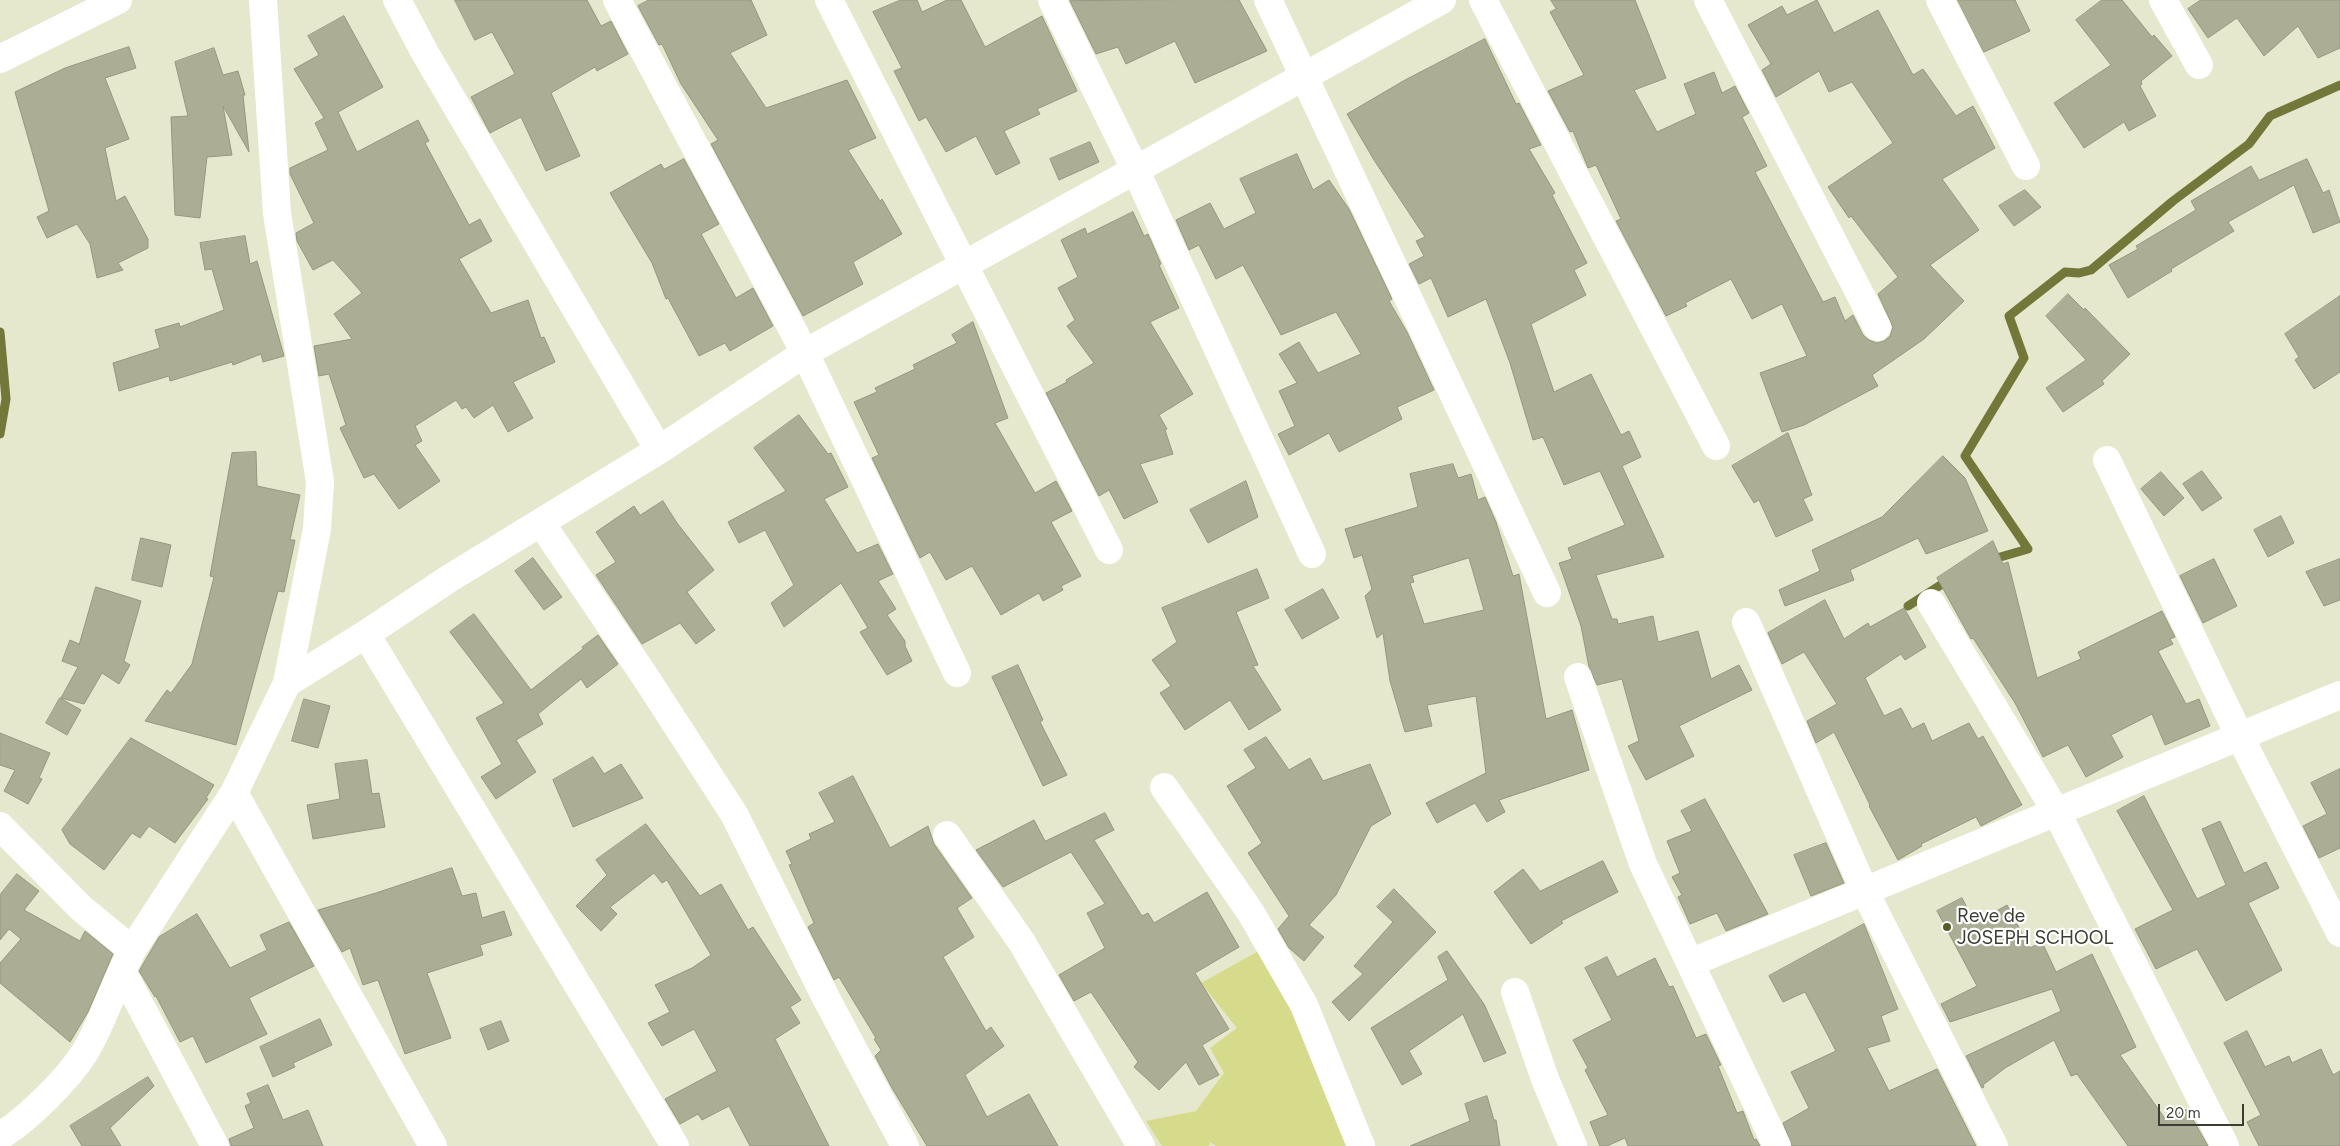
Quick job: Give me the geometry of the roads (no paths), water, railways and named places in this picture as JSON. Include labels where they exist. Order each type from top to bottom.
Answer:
[{"type":"street","points":[[0,59],[118,0]]},
{"type":"street","points":[[9,1130],[54,1090],[84,1052],[127,961],[234,793],[287,683],[316,529],[320,482],[277,213],[263,0]]},
{"type":"street","points":[[397,0],[430,62],[659,450]]},
{"type":"street","points":[[617,0],[805,353],[957,672]]},
{"type":"street","points":[[829,0],[1110,550]]},
{"type":"street","points":[[1052,0],[1135,169],[1312,554]]},
{"type":"street","points":[[1268,0],[1547,592]]},
{"type":"street","points":[[287,683],[366,634],[450,578],[659,450],[805,353],[964,263],[1442,0]]},
{"type":"street","points":[[1483,0],[1716,446]]},
{"type":"street","points":[[1708,0],[1877,327]]},
{"type":"street","points":[[1940,0],[2026,166]]},
{"type":"street","points":[[2163,0],[2199,65]]},
{"type":"street","points":[[2107,460],[2240,737],[2340,933]]},
{"type":"street","points":[[540,523],[646,678],[734,814],[826,998],[905,1146]]},
{"type":"street","points":[[1931,602],[2058,813],[2225,1146]]},
{"type":"street","points":[[1746,622],[1865,892],[1994,1146]]},
{"type":"street","points":[[366,634],[675,1146]]},
{"type":"street","points":[[1578,677],[1643,864],[1777,1146]]},
{"type":"street","points":[[1690,963],[2058,813],[2340,695]]},
{"type":"street","points":[[1164,787],[1251,913],[1304,1004],[1361,1146]]},
{"type":"street","points":[[234,793],[433,1146]]},
{"type":"street","points":[[0,826],[82,908],[127,961],[215,1146]]},
{"type":"street","points":[[947,835],[1021,941],[1141,1146]]},
{"type":"street","points":[[1515,992],[1545,1078],[1573,1146]]},
{"type":"waterway","points":[[1990,560],[2028,549],[1965,456],[2024,358],[2009,316],[2065,272],[2079,273],[2091,270],[2173,201],[2249,144],[2270,116],[2340,85]]},
{"type":"waterway","points":[[0,332],[6,399],[0,434]]},
{"type":"waterway","points":[[1908,606],[1950,579]]},
{"type":"place","name":"Reve de JOSEPH SCHOOL","points":[[1947,927]]}]
